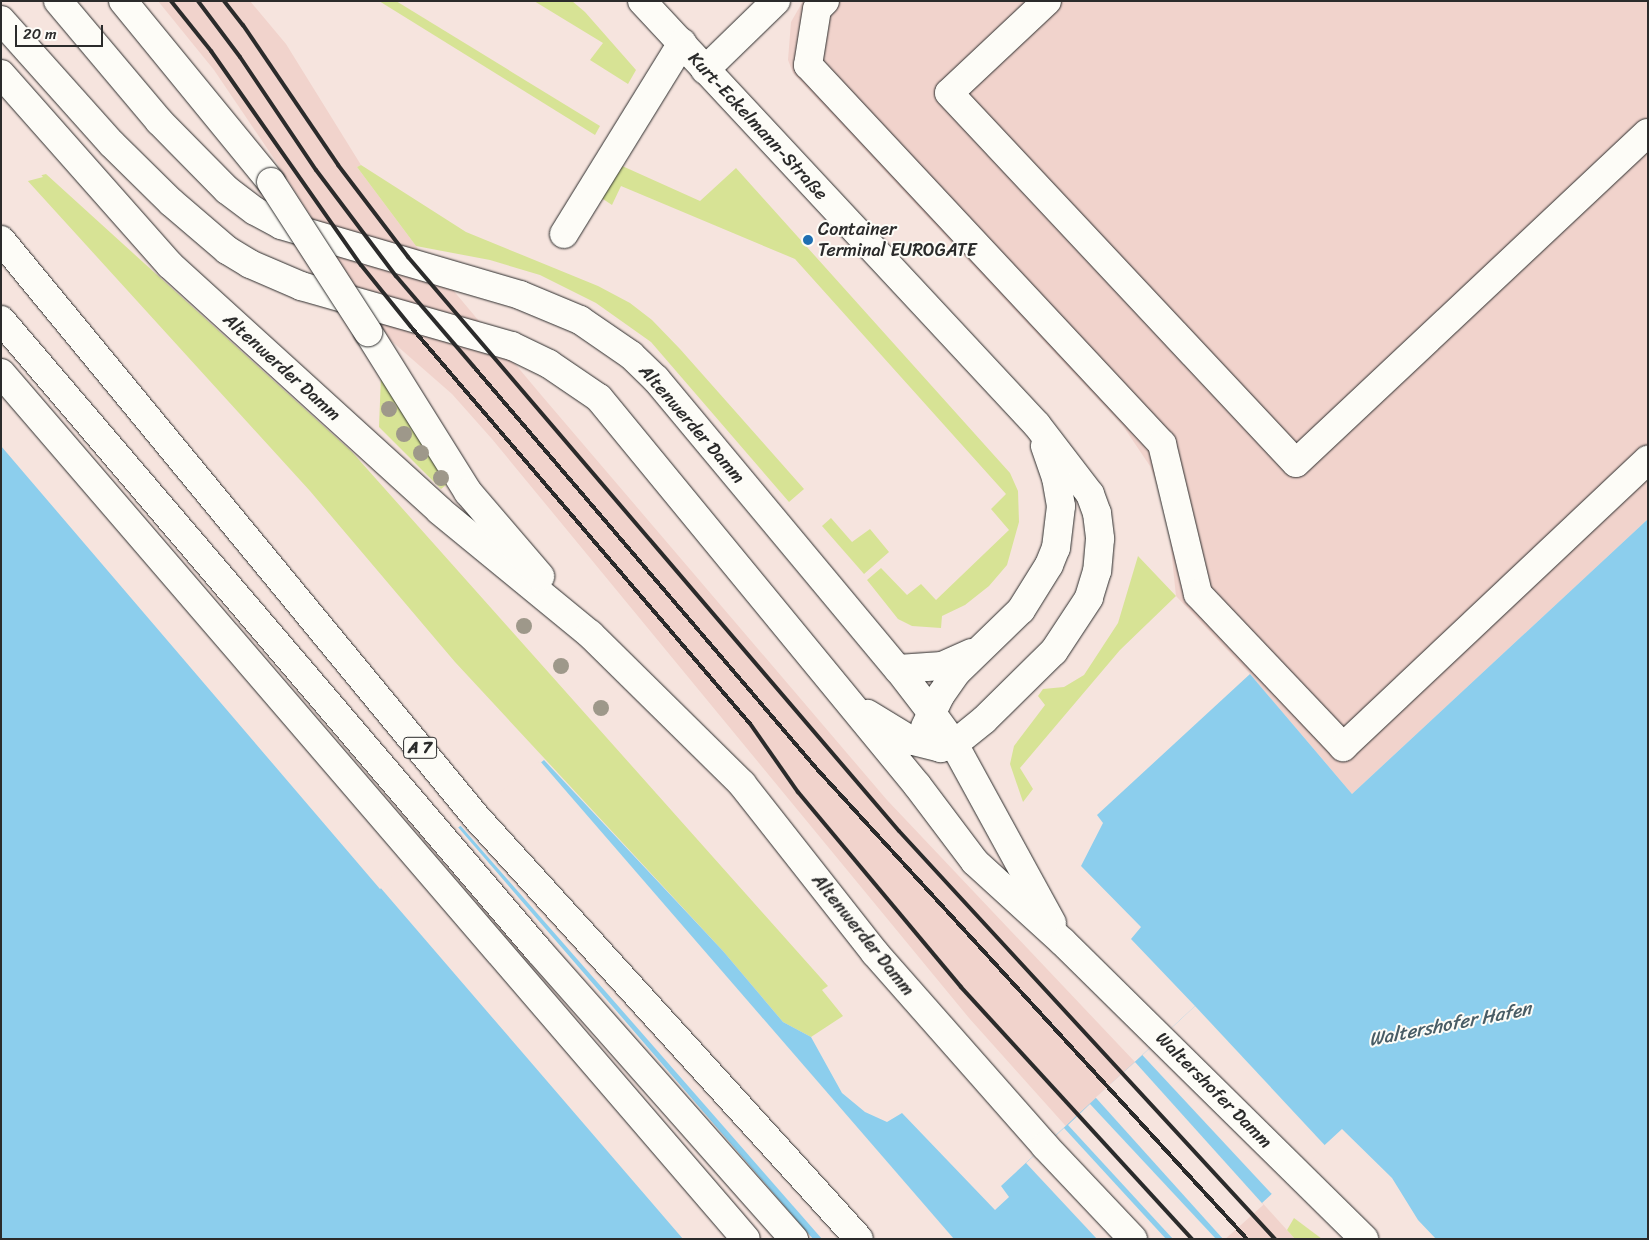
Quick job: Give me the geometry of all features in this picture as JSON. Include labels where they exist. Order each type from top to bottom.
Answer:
[{"type":"main road","name":"Altenwerder Damm","points":[[58,1],[159,121],[227,190],[255,211],[281,225],[520,295],[580,320],[632,355],[656,379],[898,668],[954,744]]},
{"type":"main road","name":"Altenwerder Damm","points":[[123,1],[271,182],[468,492],[590,634],[742,784],[875,953],[1045,1146],[1133,1239]]},
{"type":"main road","name":"Kurt-Eckelmann-Straße","points":[[642,1],[1038,425],[1090,494],[1100,528],[1097,571],[1089,598],[1054,651],[954,744]]},
{"type":"main road","points":[[705,70],[776,1]]},
{"type":"main road","points":[[825,1],[817,9],[808,64],[1162,444],[1198,594],[1343,747],[1648,460]]},
{"type":"main road","points":[[1047,1],[950,93],[1296,463],[1648,133]]},
{"type":"main road","points":[[1,20],[112,144],[171,202],[227,250],[250,264],[301,286],[512,346],[549,364],[599,398],[718,539],[846,700],[917,785]]},
{"type":"main road","points":[[564,234],[682,43]]},
{"type":"main road","name":"Altenwerder Damm","points":[[1,74],[170,265],[440,511],[590,634]]},
{"type":"main road","name":"A 7","points":[[1,240],[477,818],[859,1239]]},
{"type":"main road","name":"A 7","points":[[1,320],[539,951],[794,1239]]},
{"type":"main road","points":[[1,373],[746,1239]]},
{"type":"main road","name":"Kurt-Eckelmann-Straße","points":[[917,785],[920,744],[930,712],[957,672],[1020,610],[1038,585],[1056,548],[1059,493],[1038,425]]},
{"type":"main road","name":"Kurt-Eckelmann-Straße","points":[[898,668],[942,666],[979,649]]},
{"type":"main road","points":[[846,700],[920,744],[941,748],[954,744]]},
{"type":"main road","name":"Waltershofer Damm","points":[[954,744],[1063,942]]},
{"type":"main road","name":"Waltershofer Damm","points":[[917,785],[975,862],[1063,942],[1364,1239]]},
{"type":"shaded area","points":[[158,1],[250,1],[286,44],[361,165],[357,167],[416,246],[542,396],[887,800],[1135,1062],[1295,1239],[1167,1239],[969,1018],[492,439],[452,394],[388,338],[277,163],[214,70]]},
{"type":"shaded area","points":[[803,1],[1648,1],[1648,519],[1352,794],[1250,674],[1176,596],[1167,510],[1150,466],[1123,426],[793,73],[788,60],[791,22]]},
{"type":"green space","points":[[379,1],[396,1],[600,126],[595,135]]},
{"type":"green space","points":[[534,1],[572,1],[585,12],[636,70],[628,84],[590,60],[603,43]]},
{"type":"green space","points":[[361,165],[466,232],[598,286],[630,303],[652,320],[680,349],[804,489],[789,502],[651,342],[596,303],[540,275],[490,260],[416,246],[357,167]]},
{"type":"green space","points":[[620,165],[700,201],[736,168],[1010,473],[1018,491],[1019,522],[1007,565],[989,586],[965,605],[942,616],[941,628],[912,626],[898,619],[867,580],[881,568],[907,595],[921,584],[936,600],[1009,530],[991,509],[1006,494],[795,259],[621,186],[612,205],[600,197]]},
{"type":"green space","points":[[46,174],[352,452],[828,986],[822,990],[843,1016],[811,1037],[783,1022],[723,951],[455,662],[310,491],[26,179]]},
{"type":"green space","points":[[381,376],[450,482],[441,489],[379,427]]},
{"type":"green space","points":[[831,518],[852,542],[870,529],[889,552],[864,574],[822,526]]},
{"type":"green space","points":[[1138,556],[1176,596],[1120,650],[1020,768],[1033,789],[1023,802],[1010,764],[1014,746],[1045,705],[1038,696],[1043,689],[1064,687],[1084,675],[1118,623]]},
{"type":"green space","points":[[1294,1218],[1322,1239],[1295,1239],[1287,1230]]},
{"type":"water","name":"Waltershofer Hafen","points":[[1,446],[380,889],[544,760],[723,951],[783,1022],[811,1037],[842,1093],[865,1112],[887,1122],[902,1113],[995,1210],[1009,1197],[1001,1186],[1195,1006],[1131,939],[1141,927],[1081,866],[1103,823],[1097,815],[1250,674],[1352,794],[1648,519],[1648,1239],[1436,1239],[1418,1220],[1392,1178],[1342,1129],[1223,1239],[1,1239]]},
{"type":"pier","points":[[1,128],[43,177],[28,181],[1,204]]},
{"type":"pier","points":[[223,702],[380,886],[457,826],[813,1239],[683,1239],[379,886]]},
{"type":"pier","points":[[540,761],[954,1239],[822,1239],[459,824]]},
{"type":"pier","points":[[1195,1006],[1326,1146],[1273,1196],[1142,1055]]},
{"type":"pier","points":[[1135,1062],[1263,1205],[1223,1239],[1096,1097]]},
{"type":"pier","points":[[1090,1104],[1216,1239],[1173,1239],[1068,1125]]},
{"type":"pier","points":[[1064,1128],[1166,1239],[1097,1239],[1026,1163]]},
{"type":"railway","points":[[171,1],[211,51],[361,265],[411,327],[751,725],[798,792],[961,987],[1192,1239]]},
{"type":"railway","points":[[198,1],[240,57],[316,170],[396,276],[816,768],[1247,1239]]},
{"type":"railway","points":[[224,1],[243,25],[338,165],[408,257],[899,831],[1275,1239]]},
{"type":"place","name":"Container Terminal EUROGATE","points":[[808,240]]}]
